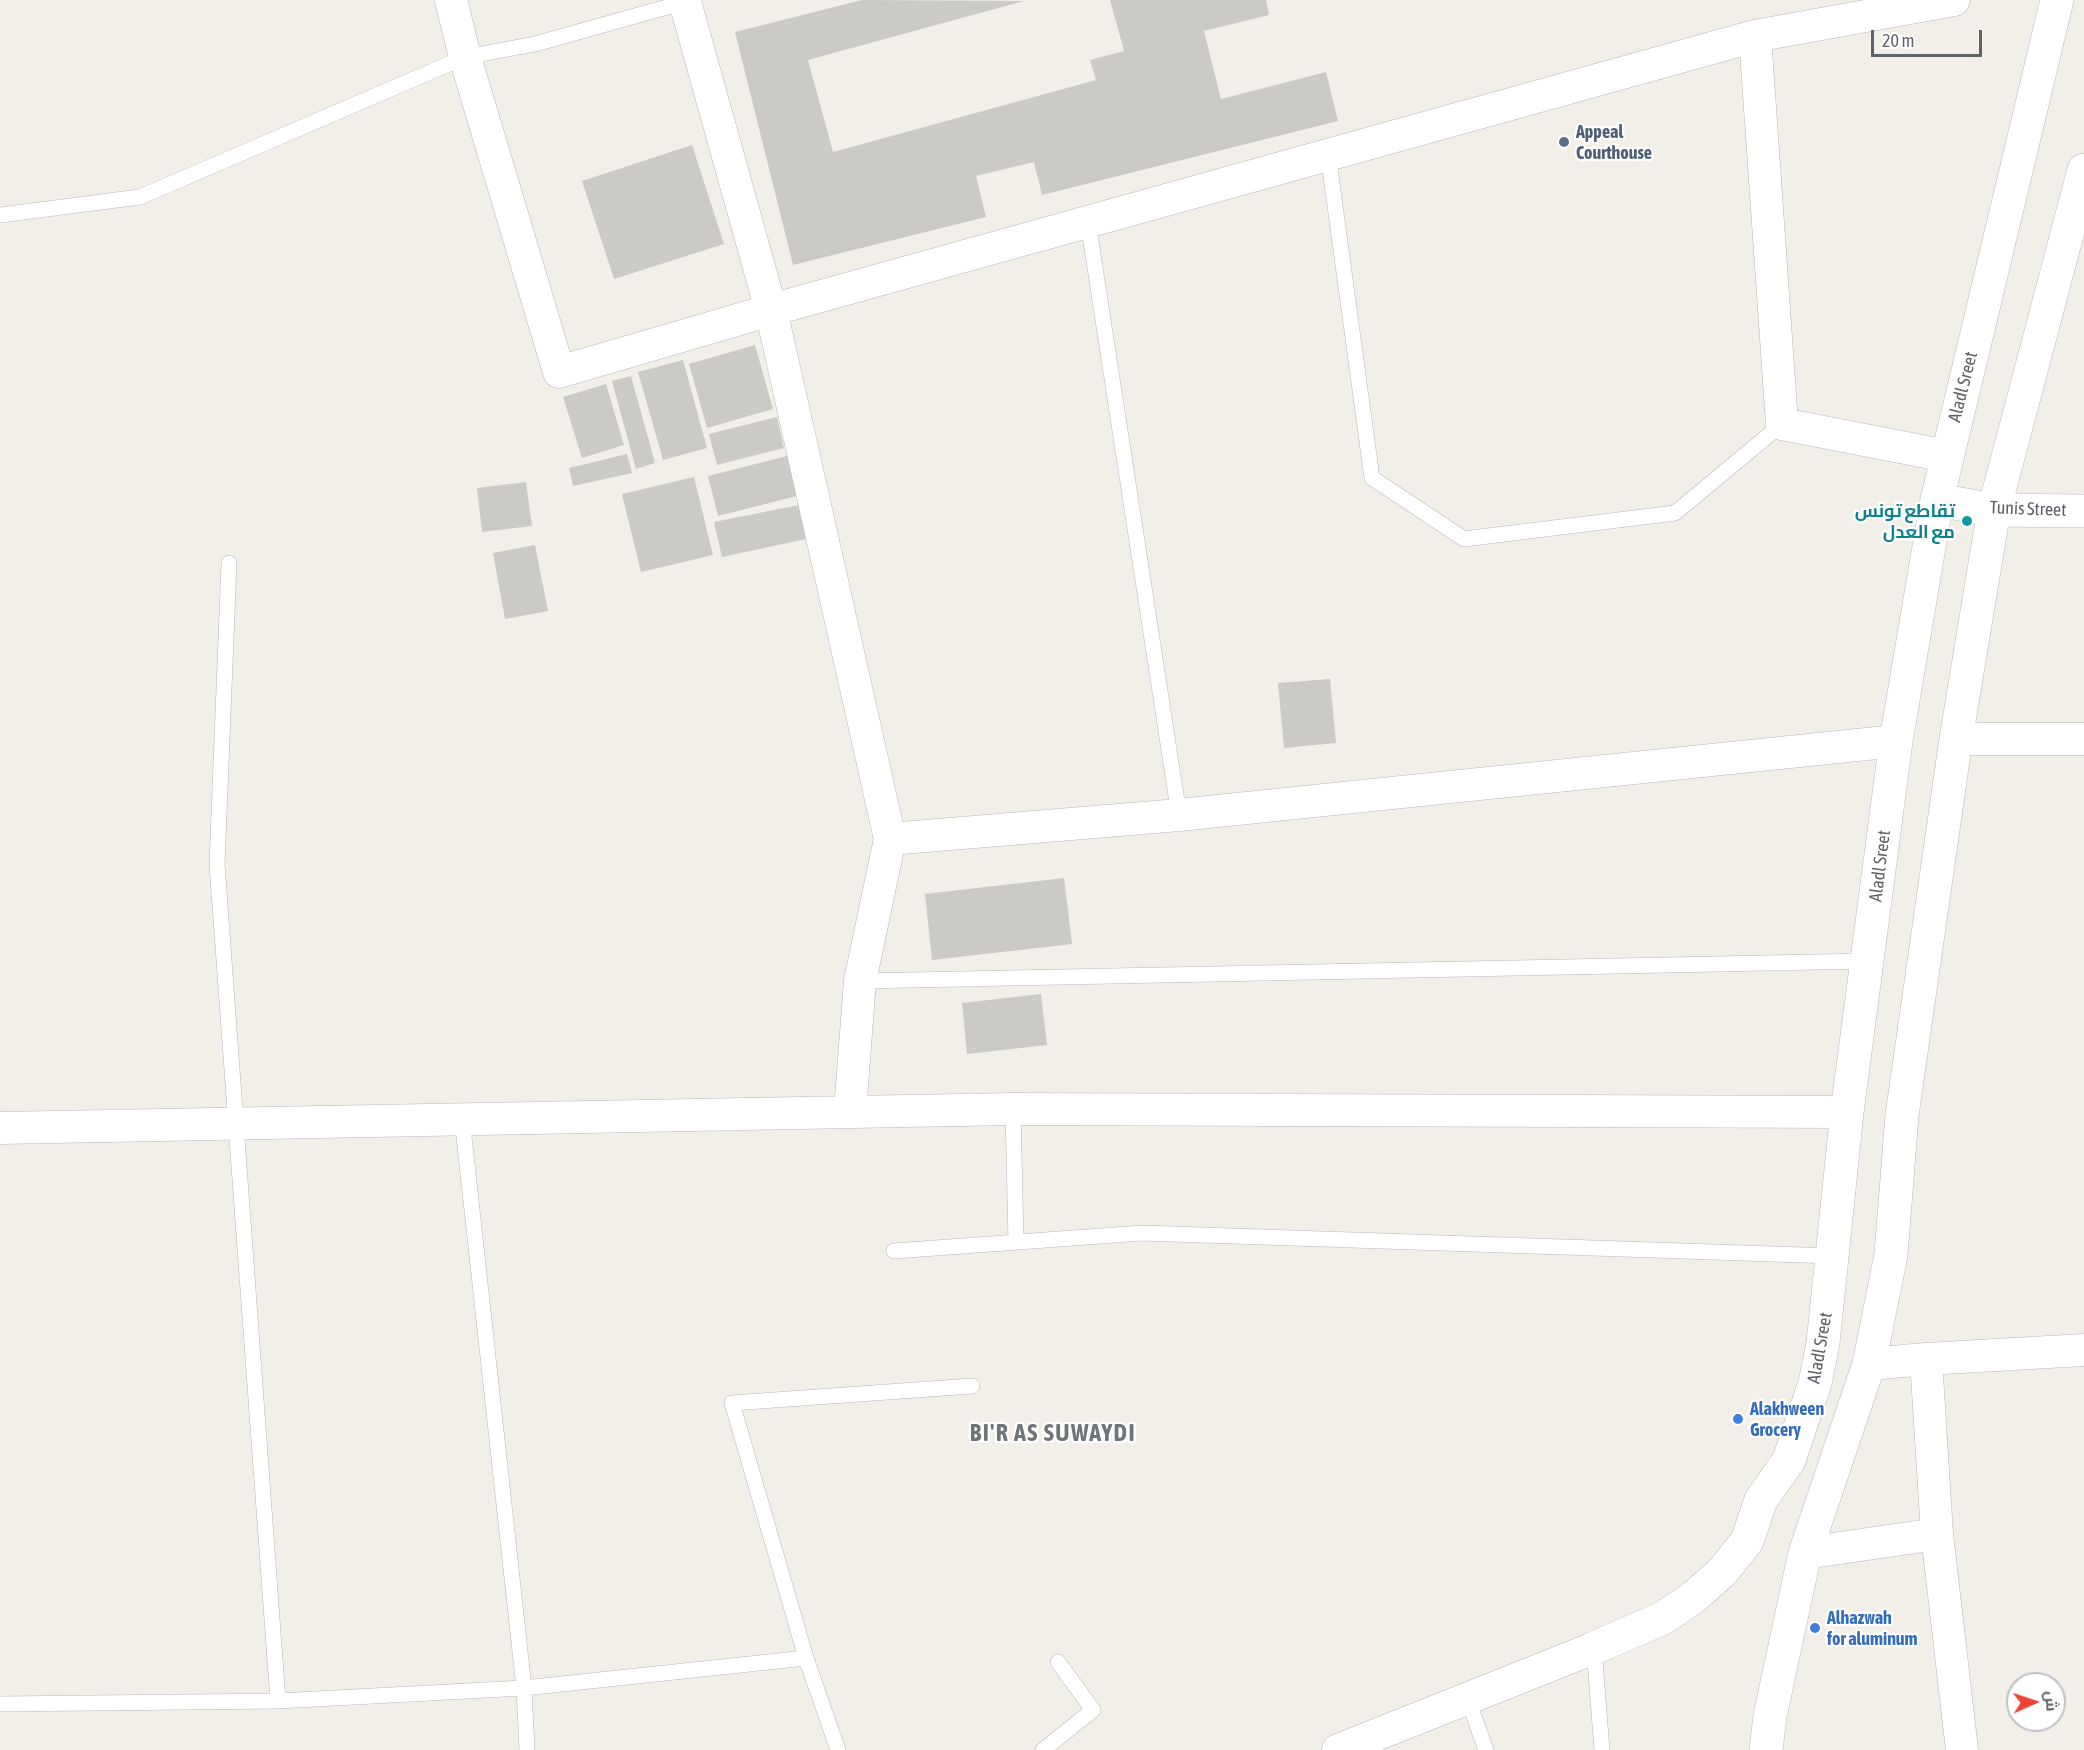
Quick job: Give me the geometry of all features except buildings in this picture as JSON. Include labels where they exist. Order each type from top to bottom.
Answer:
[{"type":"street","points":[[451,0],[465,57],[560,372],[771,310],[1755,36],[1954,0]]},
{"type":"street","name":"Aladl Sreet","points":[[1594,1648],[1663,1618],[1694,1597],[1723,1571],[1747,1541],[1761,1500],[1789,1460],[1815,1383],[1823,1343],[1847,1112],[1896,741],[1937,500],[2057,0]]},
{"type":"street","points":[[685,2],[771,310],[890,839],[860,981],[850,1111]]},
{"type":"street","points":[[1755,36],[1782,424],[1947,456]]},
{"type":"street","points":[[1766,1750],[1770,1716],[1805,1553],[1869,1364],[1891,1255],[1902,1115],[1956,739],[1994,510],[2084,170]]},
{"type":"street","name":"Tunis Street","points":[[1937,500],[1994,510],[2084,510]]},
{"type":"street","points":[[1956,739],[2084,740]]},
{"type":"street","points":[[890,839],[1179,815],[1896,741]]},
{"type":"street","points":[[0,1128],[1013,1109],[1847,1112]]},
{"type":"street","points":[[1869,1364],[2084,1350]]},
{"type":"street","points":[[1926,1359],[1937,1534],[1962,1750]]},
{"type":"street","points":[[1805,1553],[1937,1534]]},
{"type":"street","points":[[1338,1750],[1594,1648]]},
{"type":"lane","points":[[0,215],[140,197],[465,57],[536,44],[685,2]]},
{"type":"lane","points":[[1328,154],[1372,478],[1464,539],[1674,513],[1782,424]]},
{"type":"lane","points":[[1088,222],[1179,815]]},
{"type":"lane","points":[[229,563],[217,864],[278,1701]]},
{"type":"lane","points":[[860,981],[1868,961]]},
{"type":"lane","points":[[1013,1109],[1016,1242]]},
{"type":"lane","points":[[462,1118],[524,1688],[527,1750]]},
{"type":"lane","points":[[894,1251],[1142,1233],[1833,1256]]},
{"type":"lane","points":[[838,1750],[806,1658],[732,1404],[972,1386]]},
{"type":"lane","points":[[1594,1648],[1602,1750]]},
{"type":"lane","points":[[0,1704],[278,1701],[524,1688],[806,1658]]},
{"type":"lane","points":[[1043,1750],[1093,1710],[1058,1662]]},
{"type":"lane","points":[[1467,1697],[1486,1750]]},
{"type":"place","name":"Appeal Courthouse","points":[[1564,142]]},
{"type":"place","name":"تقاطع تونس مع العدل","points":[[1967,521]]},
{"type":"place","name":"Alakhween Grocery","points":[[1738,1419]]},
{"type":"place","name":"Alhazwah for aluminum","points":[[1815,1628]]},
{"type":"district","name":"BI'R AS SUWAYDI","points":[[1053,1433]]}]
